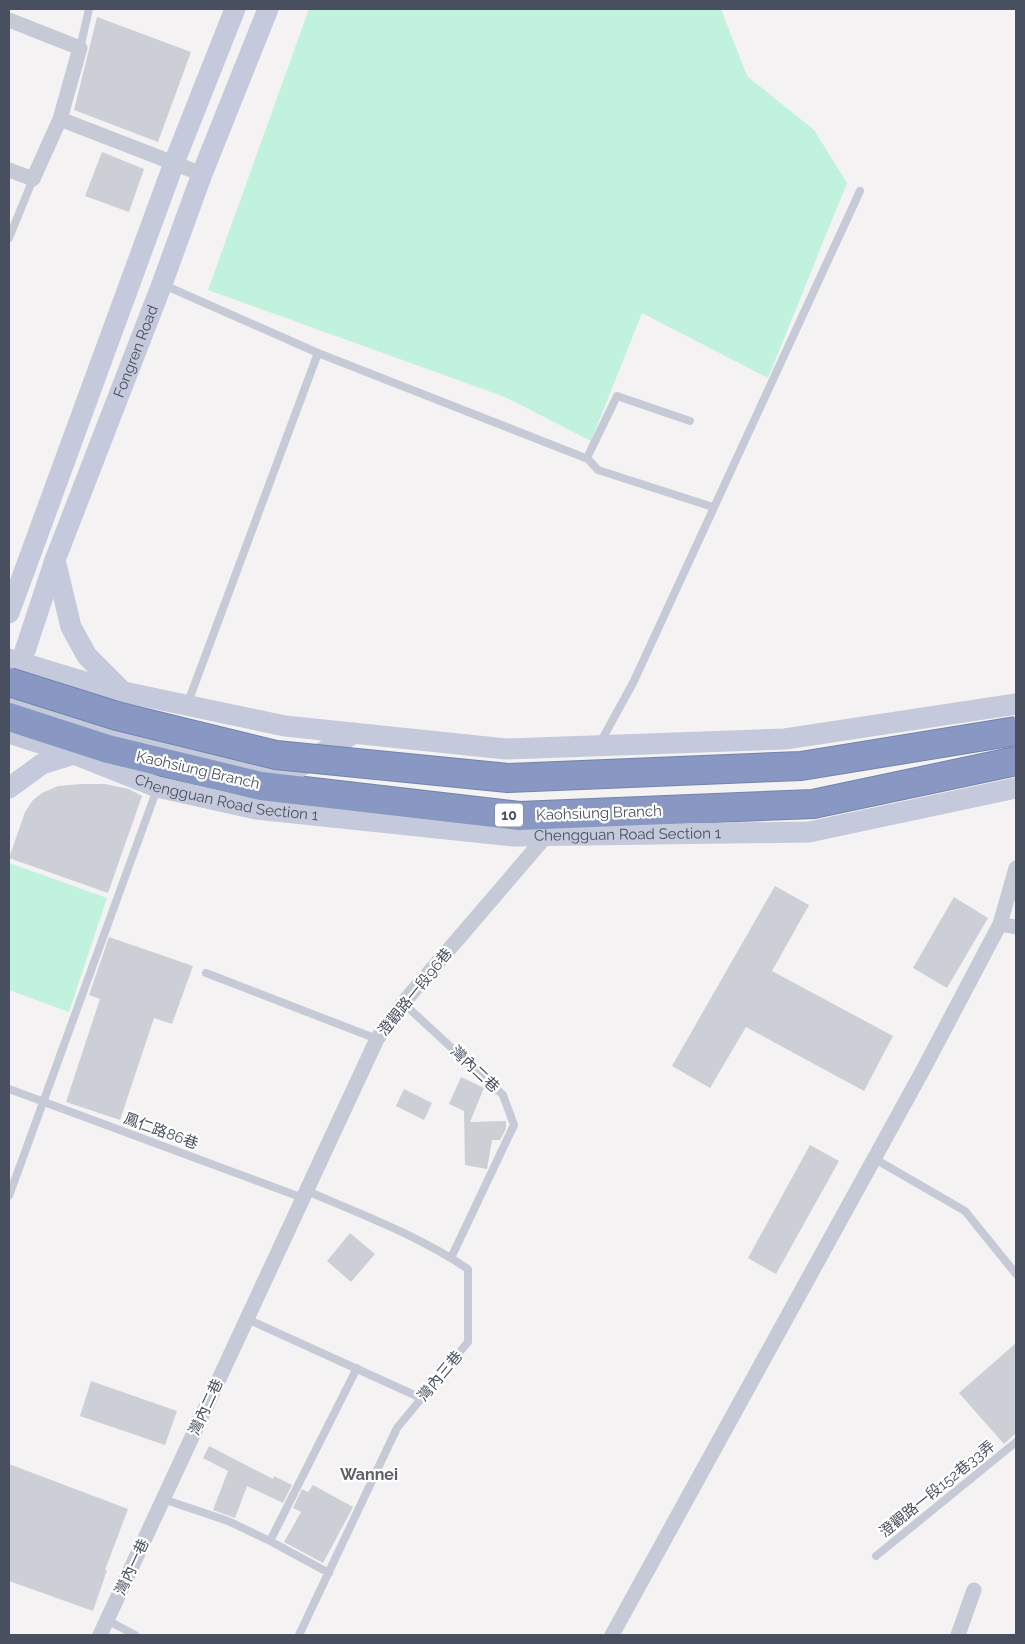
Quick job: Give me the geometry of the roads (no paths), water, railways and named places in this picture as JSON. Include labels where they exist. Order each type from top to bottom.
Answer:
[{"type":"highway","points":[[11,682],[117,716],[276,755],[508,778],[801,766],[1016,731]]},
{"type":"highway","name":"Kaohsiung Branch","points":[[9,717],[108,749],[261,786],[520,816],[814,804],[1016,761]]},
{"type":"street","name":"Fongren Road","points":[[9,613],[174,163],[235,9]]},
{"type":"street","name":"Fongren Road","points":[[11,682],[202,174],[268,9]]},
{"type":"street","points":[[9,20],[80,48],[60,119],[32,179],[9,170]]},
{"type":"street","points":[[60,119],[202,174]]},
{"type":"street","points":[[9,577],[33,547]]},
{"type":"street","points":[[56,560],[71,627],[88,656],[122,692]]},
{"type":"street","points":[[11,682],[180,748],[291,772],[354,733]]},
{"type":"street","points":[[11,682],[122,692],[285,726],[506,749],[784,738],[1016,704]]},
{"type":"street","name":"Chengguan Road Section 1","points":[[9,732],[74,754],[158,787],[256,809],[514,836],[809,832],[1016,788]]},
{"type":"street","points":[[9,788],[42,764],[74,754]]},
{"type":"street","name":"澄觀路一段96巷","points":[[305,1194],[377,1039],[403,1003],[547,835]]},
{"type":"street","points":[[612,1635],[875,1159],[1000,924],[1016,868]]},
{"type":"street","points":[[1000,924],[1016,927]]},
{"type":"street","points":[[247,1319],[305,1194]]},
{"type":"street","name":"灣內二巷","points":[[163,1499],[247,1319]]},
{"type":"street","name":"灣內一巷","points":[[100,1635],[163,1499]]},
{"type":"street","points":[[958,1635],[974,1590]]},
{"type":"lane","points":[[80,48],[89,9]]},
{"type":"lane","points":[[9,238],[32,179]]},
{"type":"lane","points":[[599,745],[633,683],[860,191]]},
{"type":"lane","points":[[162,284],[318,353],[587,458],[598,470],[713,507]]},
{"type":"lane","points":[[187,705],[318,353]]},
{"type":"lane","points":[[587,458],[617,396],[690,422]]},
{"type":"lane","points":[[9,1196],[158,787]]},
{"type":"lane","points":[[206,973],[377,1039]]},
{"type":"lane","name":"灣內二巷","points":[[403,1003],[502,1094],[514,1126],[451,1258]]},
{"type":"lane","name":"鳳仁路86巷","points":[[9,1089],[305,1194]]},
{"type":"lane","points":[[875,1159],[965,1211],[1016,1274]]},
{"type":"lane","name":"灣內三巷","points":[[299,1635],[397,1428],[468,1342],[468,1269],[403,1231],[305,1194]]},
{"type":"lane","points":[[247,1319],[421,1398]]},
{"type":"lane","points":[[270,1541],[357,1368]]},
{"type":"lane","name":"澄觀路一段152巷33弄","points":[[876,1556],[1016,1442]]},
{"type":"lane","points":[[163,1499],[228,1521],[329,1573]]},
{"type":"lane","points":[[107,1620],[135,1635]]},
{"type":"district","name":"Wannei","points":[[369,1474]]}]
